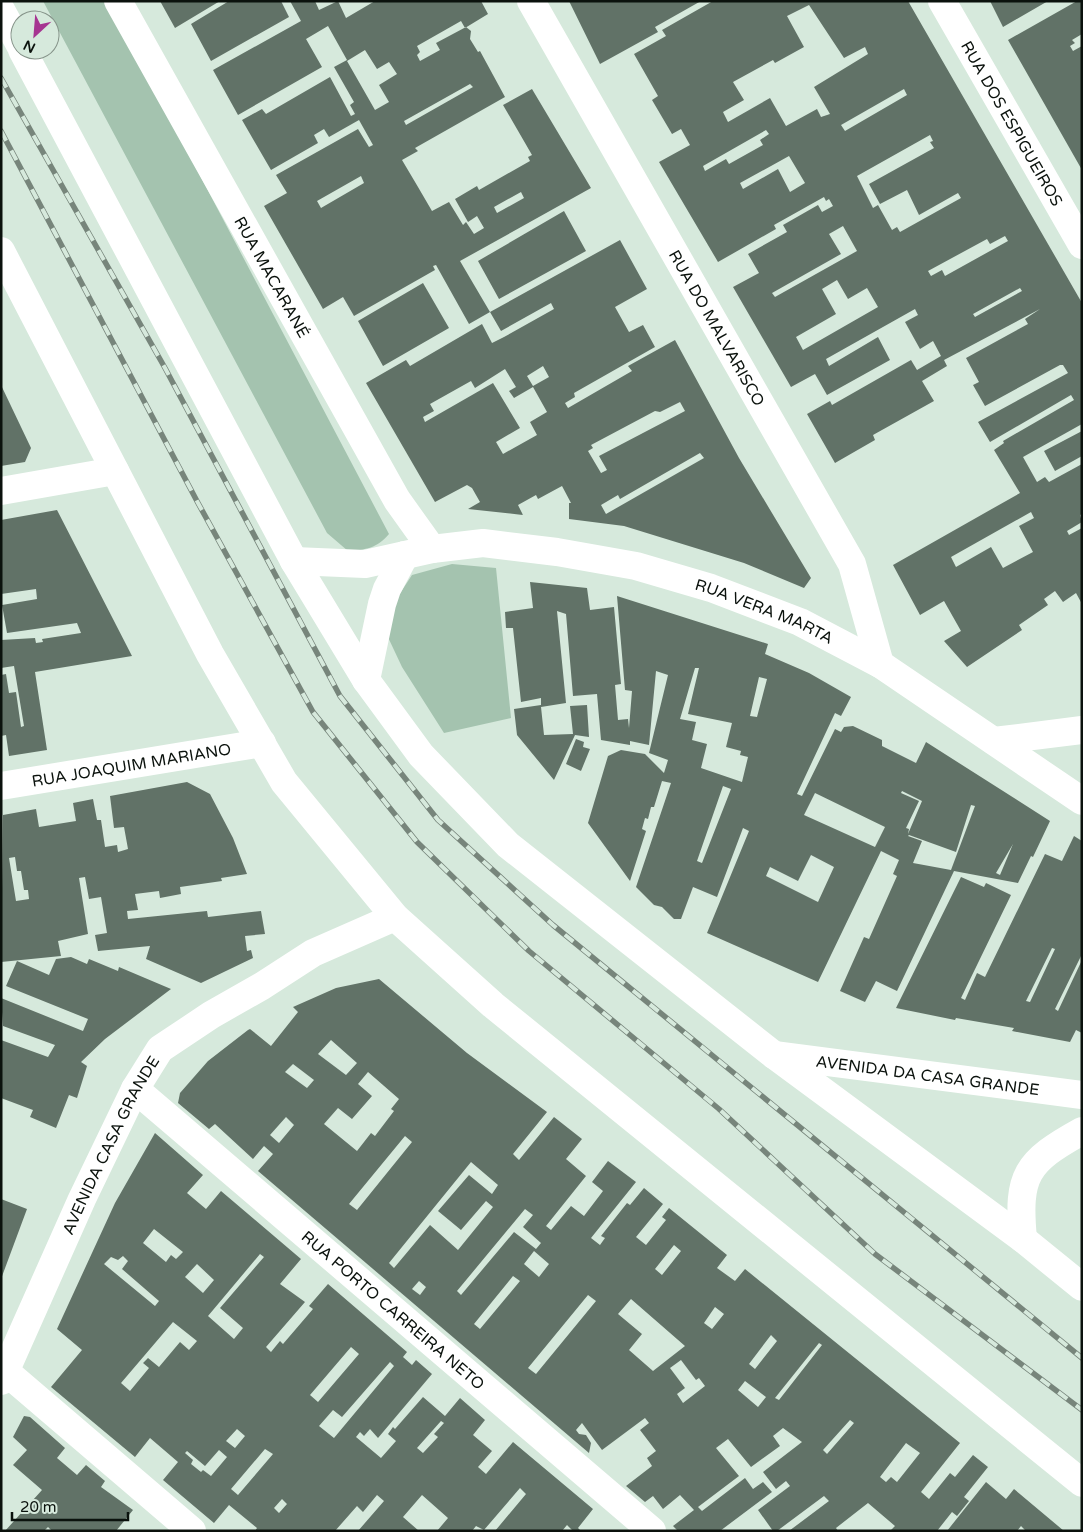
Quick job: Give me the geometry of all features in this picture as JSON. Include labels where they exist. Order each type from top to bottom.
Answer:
[{"type":"street","name":"RUA MACARANÉ","points":[[118,1],[397,500],[432,549]]},
{"type":"street","name":"RUA DO MALVARISCO","points":[[531,1],[852,564],[880,664]]},
{"type":"street","name":"RUA DOS ESPIGUEIROS","points":[[942,1],[1082,245]]},
{"type":"street","points":[[1,10],[10,27]]},
{"type":"street","points":[[27,60],[294,561],[366,680],[421,756],[508,845],[774,1055],[1023,1239],[1082,1287]]},
{"type":"street","points":[[1,251],[210,654],[284,782],[395,917],[494,1005],[1082,1483]]},
{"type":"street","points":[[1,490],[116,471]]},
{"type":"street","name":"RUA VERA MARTA","points":[[294,561],[365,564],[432,549],[483,543],[557,552],[636,566],[711,588],[800,622],[880,664],[1082,801]]},
{"type":"street","points":[[366,680],[382,604],[405,555]]},
{"type":"street","points":[[994,741],[1082,730]]},
{"type":"street","name":"RUA JOAQUIM MARIANO","points":[[1,786],[262,744]]},
{"type":"street","name":"AVENIDA CASA GRANDE","points":[[3,1376],[82,1199],[135,1089],[160,1049],[211,1014],[262,986],[313,953],[395,917]]},
{"type":"street","name":"AVENIDA DA CASA GRANDE","points":[[774,1055],[1082,1095]]},
{"type":"street","name":"RUA PORTO CARREIRA NETO","points":[[135,1089],[652,1531]]},
{"type":"street","points":[[1023,1239],[1020,1209],[1022,1188],[1032,1166],[1051,1148],[1082,1131]]},
{"type":"street","points":[[3,1376],[192,1531]]},
{"type":"green space","points":[[43,1],[108,1],[389,534],[376,545],[366,549],[348,551],[327,533],[60,33],[60,10],[48,10]]},
{"type":"green space","points":[[452,564],[496,568],[511,718],[444,733],[402,667],[386,633],[393,604],[412,575]]},
{"type":"building","points":[[160,1],[220,1],[175,28]]},
{"type":"building","points":[[229,1],[281,1],[289,17],[211,61],[191,24]]},
{"type":"building","points":[[290,1],[315,1],[319,10],[338,1],[346,18],[375,1],[481,1],[488,14],[466,27],[471,31],[470,39],[478,52],[480,51],[505,97],[415,148],[418,151],[402,160],[432,211],[449,202],[463,225],[466,222],[474,234],[484,228],[477,216],[468,222],[455,199],[477,186],[479,190],[530,161],[528,157],[532,155],[503,105],[532,89],[591,188],[460,261],[490,312],[469,324],[436,265],[433,266],[435,270],[354,316],[343,297],[323,309],[264,206],[287,193],[276,175],[358,129],[369,147],[373,145],[359,120],[329,137],[324,129],[314,135],[318,143],[271,170],[242,120],[262,109],[266,114],[330,77],[351,116],[355,114],[350,105],[354,102],[334,67],[347,60],[328,26],[306,39],[322,67],[238,115],[213,70],[301,21]],"holes":[[[461,21],[465,28],[436,43],[440,50],[420,61],[417,55],[420,52],[417,46]],[[365,50],[377,69],[389,62],[397,74],[379,85],[389,102],[375,110],[347,61]],[[470,84],[473,87],[406,125],[404,121]],[[361,176],[364,183],[321,208],[317,201]],[[521,192],[524,198],[497,213],[494,207]]]},
{"type":"building","points":[[569,1],[701,1],[655,27],[658,32],[600,64]]},
{"type":"building","points":[[713,1],[908,1],[1082,303],[1082,424],[1023,457],[1037,482],[1045,477],[1049,482],[1082,464],[1082,514],[1080,515],[1082,522],[1067,531],[1069,535],[1082,528],[1082,604],[1076,593],[1063,602],[1055,591],[1044,599],[1048,605],[1019,625],[1022,630],[967,667],[944,641],[961,631],[944,601],[920,615],[893,565],[1020,493],[994,450],[1004,443],[1003,441],[1074,400],[1071,395],[990,442],[978,422],[1068,373],[1063,365],[1060,365],[985,406],[973,385],[979,382],[966,358],[1028,324],[1025,319],[1040,309],[944,360],[947,366],[922,381],[934,401],[873,435],[875,440],[835,463],[807,414],[830,401],[832,405],[911,360],[917,370],[941,356],[933,341],[920,349],[905,322],[918,315],[915,309],[826,359],[829,366],[878,337],[890,360],[827,395],[815,374],[791,387],[733,287],[759,273],[748,254],[787,232],[783,225],[818,205],[822,212],[833,206],[829,199],[826,201],[824,197],[774,225],[776,229],[718,262],[659,162],[690,145],[681,129],[672,134],[652,100],[658,96],[634,54],[666,36],[662,30]],"holes":[[[809,5],[844,58],[865,47],[868,54],[814,87],[830,114],[821,117],[817,109],[786,126],[770,98],[728,122],[723,112],[744,100],[733,82],[773,60],[775,63],[804,47],[787,16]],[[904,89],[907,95],[845,131],[841,125]],[[766,130],[769,134],[760,140],[763,145],[729,164],[726,159],[705,171],[703,166]],[[930,135],[933,141],[930,142],[934,148],[869,184],[880,204],[907,190],[919,215],[958,193],[961,198],[900,232],[897,227],[892,230],[878,205],[873,208],[857,176]],[[789,156],[805,183],[790,192],[778,169],[743,189],[740,183]],[[843,226],[857,251],[775,297],[772,293],[841,254],[829,234]],[[1005,236],[1008,241],[945,276],[942,270],[931,276],[928,271],[987,239],[990,244]],[[837,280],[848,299],[867,288],[878,307],[803,350],[796,337],[836,314],[822,289]],[[1020,288],[1022,291],[975,317],[973,314]],[[1031,512],[1034,518],[1019,526],[1033,552],[1003,568],[991,547],[956,567],[951,557]]]},
{"type":"building","points":[[990,1],[1048,1],[1003,27]]},
{"type":"building","points":[[1077,1],[1082,1],[1082,34],[1072,40],[1075,43],[1070,46],[1073,51],[1082,46],[1082,170],[1008,40]]},
{"type":"building","points":[[564,211],[586,251],[499,299],[478,261]]},
{"type":"building","points":[[620,240],[647,289],[615,307],[629,332],[643,325],[655,347],[574,393],[575,397],[565,403],[568,408],[632,371],[628,366],[675,340],[739,458],[811,578],[804,588],[744,563],[624,526],[569,519],[569,503],[571,503],[562,486],[538,499],[536,495],[518,505],[523,515],[468,509],[480,502],[472,488],[467,485],[435,502],[366,383],[406,360],[410,366],[482,324],[492,343],[554,309],[551,303],[501,331],[490,312]],"holes":[[[543,366],[549,377],[533,386],[527,376]],[[505,369],[516,387],[509,391],[514,398],[533,387],[547,412],[530,422],[537,435],[503,454],[496,442],[520,428],[493,383],[425,422],[423,417],[434,411],[430,404],[471,381],[475,388]],[[680,402],[685,411],[599,456],[607,470],[601,473],[588,451],[593,448],[591,445],[655,411],[660,412]],[[700,453],[704,458],[606,514],[601,505],[618,495],[620,499]]]},
{"type":"building","points":[[423,283],[449,328],[383,366],[358,321]]},
{"type":"building","points":[[1,385],[31,448],[25,462],[1,466]]},
{"type":"building","points":[[1082,431],[1082,456],[1055,471],[1044,451]]},
{"type":"building","points":[[57,510],[132,656],[35,672],[47,750],[9,756],[6,735],[1,736],[1,675],[6,674],[9,693],[16,692],[21,727],[24,726],[14,666],[1,668],[1,640],[35,638],[36,643],[43,642],[42,639],[81,633],[77,623],[7,633],[2,605],[37,599],[36,589],[1,594],[1,520]]},
{"type":"building","points":[[530,582],[587,588],[590,610],[614,607],[621,684],[615,685],[618,720],[628,719],[629,728],[632,691],[625,690],[617,596],[768,644],[765,654],[809,673],[851,697],[841,716],[835,713],[797,794],[802,796],[835,729],[841,732],[844,727],[853,726],[882,740],[882,746],[916,763],[926,742],[1050,821],[1018,883],[954,871],[897,991],[876,981],[865,1002],[840,991],[864,937],[869,939],[897,876],[893,874],[899,860],[881,851],[818,982],[707,933],[749,831],[743,828],[717,897],[693,887],[681,919],[674,919],[662,907],[654,905],[636,887],[671,783],[662,781],[654,807],[651,807],[648,819],[645,818],[642,829],[646,831],[630,881],[588,823],[608,756],[621,750],[645,754],[664,773],[668,760],[649,753],[668,675],[656,671],[649,745],[630,741],[630,745],[601,740],[597,694],[573,696],[566,614],[557,611],[566,703],[541,707],[544,735],[573,734],[570,706],[587,705],[589,737],[575,735],[554,780],[517,735],[514,709],[541,705],[541,698],[521,702],[513,628],[506,628],[505,612],[533,608]],"holes":[[[695,668],[699,668],[688,714],[732,723],[726,747],[741,751],[740,755],[748,757],[742,782],[701,768],[707,744],[692,740],[696,722],[680,719]],[[759,677],[767,679],[757,717],[750,716]],[[723,786],[731,789],[702,863],[697,861]],[[902,791],[922,801],[908,834],[909,829],[906,828],[919,801],[901,793]],[[815,793],[885,827],[875,847],[804,815]],[[971,805],[975,806],[951,870],[913,863],[922,841],[909,835],[956,852]],[[1013,844],[1000,875],[996,873]],[[811,855],[834,867],[818,902],[766,876],[770,867],[798,881]]]},
{"type":"building","points":[[576,739],[584,742],[583,747],[590,749],[581,771],[566,764]]},
{"type":"building","points":[[187,782],[210,794],[233,838],[247,874],[221,878],[222,881],[180,887],[181,894],[160,898],[159,891],[135,894],[138,910],[127,911],[128,919],[207,911],[208,917],[261,911],[265,934],[245,936],[247,951],[251,950],[253,958],[201,983],[146,959],[150,946],[98,951],[95,935],[107,933],[101,897],[89,899],[85,877],[79,878],[88,934],[58,941],[61,956],[1,962],[3,815],[36,809],[39,827],[76,821],[73,803],[93,799],[97,820],[101,820],[105,847],[117,845],[118,852],[128,849],[124,827],[114,828],[110,796]],"holes":[[[15,857],[17,871],[21,871],[24,890],[28,890],[29,899],[16,901],[9,858]]]},
{"type":"building","points":[[1074,836],[1082,841],[1082,954],[1055,1009],[1058,1011],[1082,960],[1082,1033],[1076,1030],[1070,1042],[1012,1031],[1014,1028],[956,1018],[955,1020],[896,1008],[961,877],[984,887],[986,883],[1011,895],[961,998],[965,1000],[977,973],[985,977],[1045,854],[1062,861]],"holes":[[[1052,948],[1055,949],[1030,1002],[1026,1001]]]},
{"type":"building","points":[[71,957],[87,964],[89,959],[118,971],[119,967],[171,989],[105,1039],[81,1062],[87,1066],[77,1098],[69,1095],[56,1128],[30,1117],[33,1110],[1,1098],[1,1040],[48,1057],[55,1045],[3,1026],[1,998],[83,1031],[88,1019],[6,986],[17,961],[49,975],[56,959]]},
{"type":"building","points":[[379,979],[467,1053],[547,1112],[513,1154],[519,1160],[554,1117],[582,1139],[566,1159],[586,1176],[546,1226],[551,1230],[571,1206],[584,1216],[603,1191],[592,1182],[608,1161],[636,1182],[591,1238],[600,1245],[605,1238],[601,1236],[627,1203],[630,1205],[644,1188],[663,1204],[636,1237],[646,1245],[666,1220],[662,1217],[669,1208],[727,1255],[717,1268],[735,1281],[745,1269],[960,1443],[921,1492],[929,1499],[950,1473],[955,1477],[973,1455],[988,1467],[964,1497],[969,1501],[957,1516],[952,1512],[937,1531],[890,1531],[895,1526],[868,1503],[836,1528],[838,1531],[789,1531],[829,1501],[824,1496],[777,1531],[773,1531],[758,1510],[790,1486],[786,1481],[776,1489],[763,1472],[802,1442],[783,1428],[773,1436],[780,1446],[751,1467],[728,1439],[716,1448],[739,1476],[698,1507],[702,1511],[745,1478],[753,1489],[763,1482],[772,1492],[720,1531],[678,1531],[673,1526],[694,1510],[680,1495],[663,1509],[653,1496],[645,1502],[626,1486],[652,1466],[647,1458],[656,1451],[640,1430],[649,1423],[645,1418],[602,1450],[582,1423],[576,1430],[579,1434],[586,1435],[591,1443],[589,1453],[258,1171],[273,1154],[264,1146],[253,1159],[215,1124],[209,1129],[178,1103],[180,1093],[208,1061],[248,1030],[250,1029],[271,1046],[298,1012],[293,1007],[336,988]],"holes":[[[331,1040],[357,1063],[346,1075],[318,1054]],[[293,1064],[314,1080],[307,1088],[285,1072]],[[368,1072],[399,1099],[391,1109],[394,1111],[375,1136],[371,1133],[357,1151],[324,1124],[338,1108],[352,1119],[372,1096],[358,1084]],[[286,1117],[294,1125],[279,1143],[270,1135]],[[405,1136],[412,1142],[357,1210],[349,1204]],[[471,1162],[498,1185],[492,1194],[469,1175],[438,1211],[461,1230],[486,1201],[493,1207],[458,1250],[430,1225],[394,1268],[389,1263]],[[525,1209],[533,1215],[523,1227],[541,1243],[536,1249],[514,1232],[461,1295],[457,1291]],[[674,1245],[681,1251],[662,1275],[655,1269]],[[534,1251],[549,1264],[539,1277],[524,1264]],[[513,1276],[520,1281],[480,1329],[474,1324]],[[419,1281],[426,1287],[420,1295],[412,1289]],[[588,1295],[596,1301],[536,1374],[528,1368]],[[631,1299],[685,1346],[653,1371],[629,1350],[642,1334],[618,1314]],[[715,1307],[724,1314],[712,1329],[704,1323]],[[771,1335],[777,1341],[755,1369],[749,1364]],[[819,1343],[822,1345],[779,1400],[775,1398]],[[681,1360],[696,1380],[699,1378],[705,1386],[683,1403],[677,1394],[685,1388],[670,1368]],[[745,1381],[766,1397],[758,1407],[738,1390]],[[850,1420],[854,1423],[827,1454],[823,1450]],[[906,1443],[920,1453],[897,1482],[891,1477],[886,1482],[880,1477]]]},
{"type":"building","points":[[155,1133],[203,1175],[187,1193],[206,1209],[221,1191],[301,1259],[280,1284],[305,1302],[266,1347],[271,1352],[280,1341],[283,1344],[313,1309],[309,1306],[328,1284],[407,1352],[403,1357],[412,1365],[416,1360],[432,1374],[378,1438],[370,1429],[364,1436],[360,1432],[356,1437],[381,1458],[396,1441],[388,1434],[393,1427],[395,1429],[423,1397],[445,1416],[460,1398],[485,1420],[473,1435],[492,1451],[478,1467],[486,1474],[513,1442],[593,1509],[578,1528],[581,1531],[573,1531],[567,1525],[562,1531],[495,1531],[526,1494],[520,1488],[484,1530],[476,1526],[472,1531],[437,1531],[448,1518],[422,1495],[403,1517],[419,1531],[358,1531],[384,1501],[377,1495],[363,1512],[357,1506],[335,1531],[255,1531],[257,1528],[229,1505],[214,1523],[163,1480],[178,1462],[150,1438],[135,1457],[51,1387],[82,1350],[57,1329],[115,1203]],"holes":[[[154,1229],[183,1252],[176,1259],[171,1255],[166,1262],[143,1243]],[[260,1254],[264,1257],[220,1308],[243,1328],[234,1339],[208,1316]],[[123,1256],[128,1261],[122,1269],[159,1301],[155,1306],[104,1264],[111,1257],[118,1260]],[[197,1264],[214,1280],[203,1293],[185,1277]],[[173,1322],[197,1341],[189,1350],[180,1342],[159,1367],[148,1358],[143,1363],[149,1368],[130,1391],[121,1383]],[[351,1347],[359,1354],[318,1402],[310,1395]],[[390,1362],[394,1366],[334,1438],[319,1426],[333,1410],[342,1417]],[[441,1421],[444,1423],[434,1434],[438,1437],[423,1453],[417,1448]],[[237,1429],[245,1436],[235,1448],[226,1441]],[[265,1449],[273,1454],[238,1495],[231,1489]],[[219,1450],[227,1457],[211,1476],[203,1470],[201,1472],[191,1464],[193,1460],[185,1453],[187,1451],[205,1466]],[[282,1499],[287,1504],[279,1513],[274,1508]]]},
{"type":"building","points":[[1,1199],[27,1209],[1,1279]]},
{"type":"building","points":[[24,1416],[30,1417],[65,1448],[57,1458],[77,1475],[86,1465],[105,1481],[101,1487],[133,1510],[116,1531],[52,1531],[48,1527],[44,1531],[5,1531],[42,1490],[13,1465],[27,1450],[13,1437]]},
{"type":"building","points":[[986,1482],[1006,1499],[1014,1489],[1064,1531],[1026,1531],[1021,1526],[1017,1531],[947,1531]]},
{"type":"railway","points":[[1,78],[165,368],[340,696],[438,820],[553,925],[1082,1358]]},
{"type":"railway","points":[[1,131],[198,503],[313,712],[417,842],[529,951],[719,1109],[875,1254],[1082,1410]]}]
